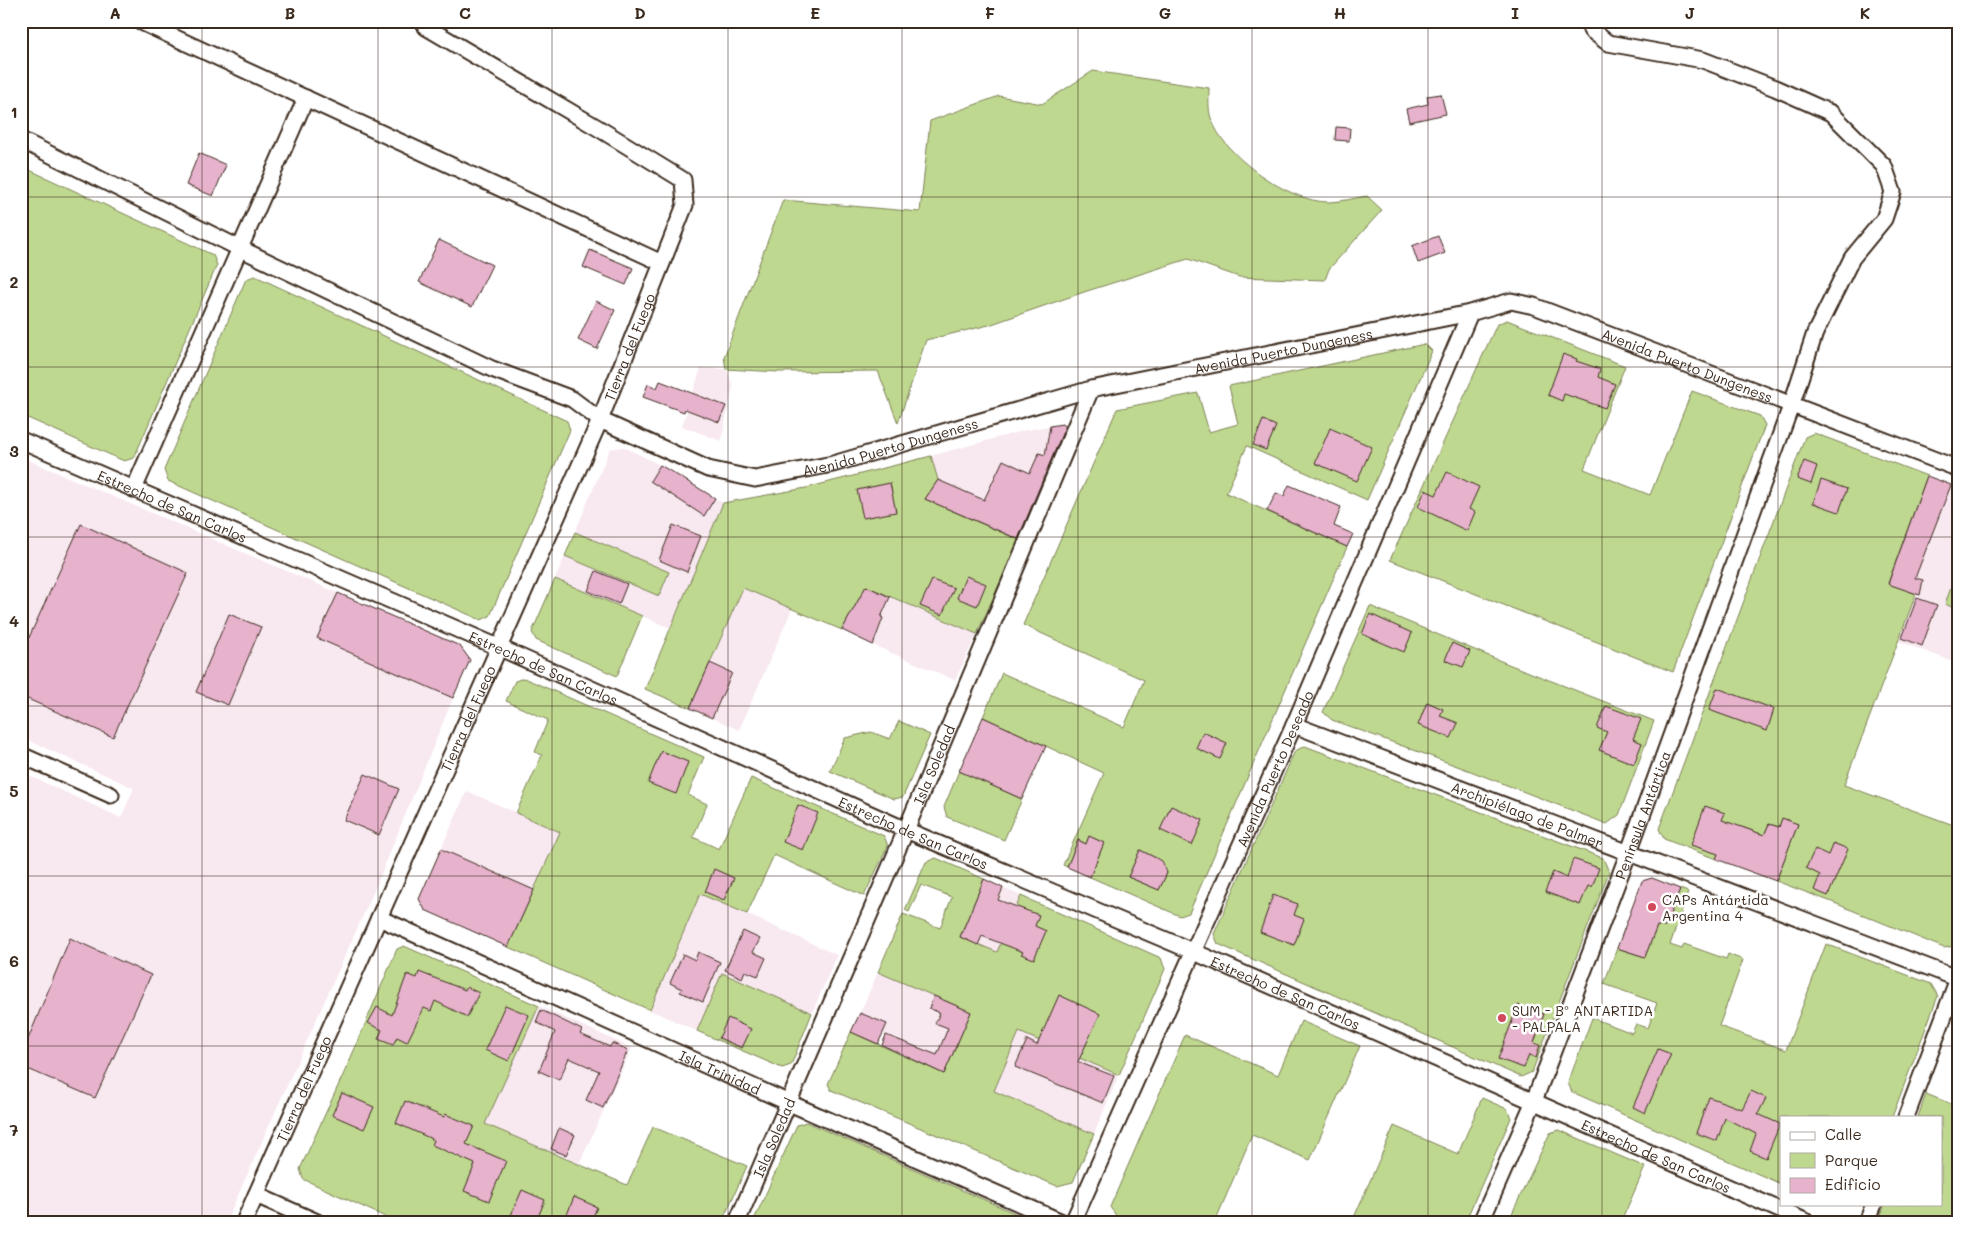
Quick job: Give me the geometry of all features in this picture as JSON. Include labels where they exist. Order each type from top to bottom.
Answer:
[{"type":"street","points":[[139,21],[662,262]]},
{"type":"street","name":"Tierra del Fuego","points":[[244,1222],[600,420],[685,205],[683,180],[426,27],[423,21]]},
{"type":"street","name":"Península Antártica","points":[[1481,1222],[1534,1101],[1628,854],[1791,406],[1815,333],[1852,258],[1884,219],[1892,192],[1884,166],[1831,113],[1703,60],[1608,43],[1591,30],[1588,21]]},
{"type":"street","points":[[134,490],[306,98]]},
{"type":"street","name":"Avenida Puerto Dungeness","points":[[21,140],[241,249],[492,369],[572,399],[600,420],[708,469],[755,479],[833,464],[1091,389],[1470,313],[1510,301],[1534,306],[1959,469]]},
{"type":"street","name":"Avenida Puerto Deseado","points":[[1072,1222],[1294,725],[1470,313]]},
{"type":"street","name":"Isla Soledad","points":[[737,1222],[787,1102],[906,830],[1091,389]]},
{"type":"street","name":"Estrecho de San Carlos","points":[[21,440],[498,647],[906,830],[1192,951],[1807,1222]]},
{"type":"street","name":"Archipiélago de Palmer","points":[[1294,725],[1628,854],[1958,978]]},
{"type":"street","points":[[21,754],[111,795]]},
{"type":"street","name":"Isla Trinidad","points":[[379,918],[787,1102],[1062,1222]]},
{"type":"street","points":[[1906,1116],[1958,978]]},
{"type":"street","points":[[256,1195],[317,1222]]},
{"type":"street","points":[[1867,1222],[1873,1206]]},
{"type":"shaded area","points":[[701,368],[726,369],[733,386],[721,441],[682,426]]},
{"type":"shaded area","points":[[1050,426],[1047,447],[1050,455],[1054,457],[1051,461],[1045,459],[1046,455],[1039,453],[1030,473],[1003,460],[984,500],[938,480],[931,456],[1026,430]]},
{"type":"shaded area","points":[[624,447],[660,465],[650,481],[704,515],[715,498],[723,503],[670,628],[555,579],[565,556],[659,595],[668,572],[575,532],[610,449]]},
{"type":"shaded area","points":[[21,457],[338,593],[318,638],[453,698],[377,884],[226,1222],[21,1222],[21,1066],[95,1098],[151,975],[70,939],[21,1056],[21,772],[121,818],[134,788],[21,737]]},
{"type":"shaded area","points":[[1951,485],[1959,488],[1959,566],[1945,604],[1959,610],[1959,664],[1898,641],[1916,594],[1920,595],[1923,581],[1915,578]]},
{"type":"shaded area","points":[[743,588],[792,609],[739,730],[712,718],[732,673],[710,663]]},
{"type":"shaded area","points":[[890,597],[977,634],[955,680],[873,645],[883,619],[881,617]]},
{"type":"shaded area","points":[[467,791],[560,832],[534,890],[441,849]]},
{"type":"shaded area","points":[[1003,888],[1021,896],[997,953],[978,945]]},
{"type":"shaded area","points":[[700,893],[837,955],[812,1013],[722,973],[697,1031],[650,1010]]},
{"type":"shaded area","points":[[878,972],[934,996],[929,1008],[940,1013],[936,1023],[962,1033],[958,1042],[945,1036],[937,1055],[882,1034],[887,1024],[860,1013]]},
{"type":"shaded area","points":[[539,1006],[632,1048],[579,1164],[484,1124]]},
{"type":"shaded area","points":[[1019,1032],[1119,1075],[1094,1134],[994,1091]]},
{"type":"green space","points":[[1093,71],[1209,88],[1210,115],[1218,133],[1243,161],[1259,174],[1295,194],[1312,200],[1333,202],[1367,196],[1382,210],[1329,269],[1325,280],[1239,277],[1188,259],[989,325],[926,340],[898,423],[878,371],[778,372],[726,369],[724,357],[783,200],[920,212],[930,121],[999,96],[1042,104]]},
{"type":"green space","points":[[21,166],[213,255],[217,265],[134,458],[124,461],[21,415]]},
{"type":"green space","points":[[255,276],[567,421],[570,430],[490,616],[481,620],[168,481],[164,470],[246,279]]},
{"type":"green space","points":[[1507,320],[1625,366],[1584,469],[1650,495],[1692,391],[1760,416],[1765,425],[1673,672],[1390,560],[1497,324]]},
{"type":"green space","points":[[1425,344],[1432,351],[1367,500],[1247,446],[1226,493],[1347,547],[1189,913],[1180,916],[1090,877],[1104,843],[1089,836],[1086,844],[1078,840],[1067,867],[1063,865],[1104,773],[983,717],[1002,673],[1124,727],[1144,680],[1023,625],[1117,409],[1198,393],[1209,432],[1238,424],[1229,386]],"holes":[[[1140,850],[1162,861],[1167,873],[1159,890],[1128,877]]]},
{"type":"green space","points":[[1814,433],[1927,476],[1888,583],[1916,594],[1844,785],[1959,827],[1959,932],[1954,946],[1944,948],[1776,881],[1798,824],[1782,819],[1779,827],[1769,824],[1764,835],[1742,827],[1736,841],[1724,837],[1716,859],[1664,839],[1659,829],[1805,437]]},
{"type":"green space","points":[[931,456],[938,480],[925,499],[1019,540],[977,634],[866,586],[842,630],[743,588],[690,708],[645,689],[723,503],[806,488]]},
{"type":"green space","points":[[575,532],[669,572],[659,596],[565,556]]},
{"type":"green space","points":[[1959,566],[1959,610],[1945,604]]},
{"type":"green space","points":[[555,579],[642,616],[617,676],[536,640],[532,632]]},
{"type":"green space","points":[[1370,606],[1508,664],[1654,721],[1619,815],[1607,824],[1332,720],[1323,712]]},
{"type":"green space","points":[[524,678],[704,757],[688,795],[707,804],[693,837],[719,849],[751,778],[884,836],[888,846],[864,896],[774,855],[747,914],[700,894],[650,1010],[508,947],[560,832],[516,813],[542,755],[535,752],[548,720],[506,701],[515,681]]},
{"type":"green space","points":[[899,721],[930,735],[903,797],[894,799],[830,771],[845,738],[871,732],[890,739]]},
{"type":"green space","points":[[1305,746],[1603,858],[1609,872],[1532,1072],[1521,1077],[1218,944],[1214,934],[1295,751]]},
{"type":"green space","points":[[959,771],[1022,799],[1004,840],[947,817],[944,807]]},
{"type":"green space","points":[[936,858],[984,879],[960,937],[997,952],[1021,896],[1161,958],[1165,969],[1119,1075],[1019,1032],[994,1091],[1094,1134],[1073,1182],[1057,1186],[831,1090],[828,1084],[851,1032],[944,1074],[971,1012],[878,972],[903,914],[940,928],[952,897],[921,885],[909,912],[905,910],[926,862]]},
{"type":"green space","points":[[1680,889],[1688,892],[1670,945],[1682,949],[1684,944],[1726,959],[1728,954],[1743,960],[1719,1026],[1786,1050],[1826,944],[1931,984],[1938,996],[1892,1116],[1780,1116],[1780,1184],[1572,1092],[1568,1083],[1592,1018],[1632,1033],[1636,1024],[1648,1028],[1657,1003],[1604,984],[1617,948],[1645,957],[1657,926],[1665,927]]},
{"type":"green space","points":[[404,946],[539,1006],[485,1124],[627,1185],[653,1127],[747,1166],[722,1222],[396,1222],[303,1179],[300,1169],[349,1062],[397,949]]},
{"type":"green space","points":[[722,973],[812,1013],[791,1065],[782,1068],[697,1031]]},
{"type":"green space","points":[[1301,1021],[1360,1046],[1310,1160],[1252,1135],[1215,1222],[1128,1222],[1117,1217],[1110,1207],[1185,1035],[1278,1075]]},
{"type":"green space","points":[[1926,1094],[1959,1107],[1959,1222],[1878,1222],[1884,1206],[1942,1206],[1942,1116],[1918,1116]]},
{"type":"green space","points":[[1482,1098],[1507,1109],[1511,1118],[1465,1222],[1352,1222],[1394,1126],[1458,1154]]},
{"type":"green space","points":[[806,1122],[1035,1222],[753,1222],[797,1125]]},
{"type":"green space","points":[[1559,1130],[1645,1167],[1621,1222],[1508,1222],[1550,1133]]},
{"type":"building","points":[[1441,94],[1446,114],[1409,122],[1406,109],[1428,104],[1427,96]]},
{"type":"building","points":[[1336,127],[1350,128],[1349,141],[1335,140]]},
{"type":"building","points":[[199,153],[226,165],[213,196],[186,185]]},
{"type":"building","points":[[1438,236],[1445,253],[1418,263],[1412,246]]},
{"type":"building","points":[[439,240],[492,265],[472,307],[419,282]]},
{"type":"building","points":[[590,250],[633,268],[626,285],[583,267]]},
{"type":"building","points":[[596,301],[615,310],[597,349],[578,340]]},
{"type":"building","points":[[1563,354],[1577,359],[1576,361],[1600,369],[1598,377],[1615,384],[1605,408],[1564,394],[1562,401],[1548,395]]},
{"type":"building","points":[[660,381],[726,406],[719,422],[685,409],[684,412],[643,397],[648,384],[657,388]]},
{"type":"building","points":[[1263,420],[1276,426],[1266,450],[1253,445]]},
{"type":"building","points":[[1062,424],[1065,427],[1018,539],[925,499],[938,480],[984,500],[1003,460],[1030,473],[1039,453],[1045,455],[1050,426]]},
{"type":"building","points":[[1330,428],[1372,447],[1357,481],[1315,463]]},
{"type":"building","points":[[1804,461],[1817,466],[1811,484],[1797,479]]},
{"type":"building","points":[[660,465],[715,498],[704,516],[650,481]]},
{"type":"building","points":[[1447,472],[1479,487],[1469,509],[1475,512],[1467,531],[1418,507],[1425,490],[1436,495]]},
{"type":"building","points":[[1927,476],[1951,485],[1915,578],[1923,580],[1920,595],[1888,584]]},
{"type":"building","points":[[1821,480],[1847,489],[1839,512],[1813,503]]},
{"type":"building","points":[[890,483],[896,512],[863,518],[857,490]]},
{"type":"building","points":[[1289,485],[1341,507],[1334,526],[1353,534],[1347,547],[1267,511],[1276,493],[1284,496]]},
{"type":"building","points":[[81,524],[188,573],[113,737],[21,696],[21,655]]},
{"type":"building","points":[[673,525],[701,536],[687,572],[659,560]]},
{"type":"building","points":[[596,571],[627,584],[619,604],[588,591]]},
{"type":"building","points":[[966,576],[986,584],[977,606],[957,598]]},
{"type":"building","points":[[932,580],[954,588],[942,615],[920,606]]},
{"type":"building","points":[[866,586],[890,597],[881,617],[883,618],[873,645],[842,630]]},
{"type":"building","points":[[338,593],[460,646],[470,660],[453,698],[317,638]]},
{"type":"building","points":[[1917,598],[1937,605],[1922,646],[1902,638]]},
{"type":"building","points":[[229,614],[261,627],[228,705],[196,692]]},
{"type":"building","points":[[1370,614],[1412,633],[1404,652],[1362,634]]},
{"type":"building","points":[[1452,643],[1470,651],[1463,667],[1445,660]]},
{"type":"building","points":[[710,663],[732,673],[712,718],[690,708]]},
{"type":"building","points":[[1717,688],[1774,709],[1767,731],[1709,710]]},
{"type":"building","points":[[1427,702],[1443,709],[1440,716],[1458,723],[1451,738],[1418,725]]},
{"type":"building","points":[[1606,706],[1641,719],[1633,739],[1642,743],[1634,764],[1599,750],[1607,732],[1597,728]]},
{"type":"building","points":[[983,717],[1046,746],[1022,799],[959,771]]},
{"type":"building","points":[[1203,732],[1227,743],[1220,759],[1196,748]]},
{"type":"building","points":[[661,751],[688,762],[676,794],[648,783]]},
{"type":"building","points":[[365,774],[399,789],[379,835],[344,820]]},
{"type":"building","points":[[798,805],[818,813],[803,850],[783,842]]},
{"type":"building","points":[[1171,806],[1203,820],[1192,845],[1160,830]]},
{"type":"building","points":[[1705,806],[1725,813],[1722,820],[1764,835],[1769,824],[1779,827],[1782,818],[1798,824],[1776,881],[1716,859],[1718,854],[1691,845]]},
{"type":"building","points":[[1089,836],[1104,843],[1090,877],[1067,867],[1078,840],[1086,844]]},
{"type":"building","points":[[1833,843],[1848,849],[1828,896],[1814,890],[1820,875],[1806,868],[1815,849],[1828,855]]},
{"type":"building","points":[[441,849],[534,890],[508,947],[425,910],[419,899]]},
{"type":"building","points":[[1140,850],[1162,861],[1167,873],[1159,890],[1128,877]]},
{"type":"building","points":[[1573,859],[1599,868],[1592,887],[1588,886],[1580,905],[1545,892],[1553,872],[1567,878]]},
{"type":"building","points":[[714,869],[734,878],[724,900],[705,892]]},
{"type":"building","name":"CAPs Antártida Argentina 4","points":[[1652,878],[1680,889],[1665,927],[1657,926],[1645,957],[1617,948],[1642,881]]},
{"type":"building","points":[[984,879],[1003,888],[998,900],[1039,915],[1035,926],[1046,931],[1034,959],[1021,954],[1023,952],[982,936],[978,945],[960,937]]},
{"type":"building","points":[[1273,895],[1298,904],[1294,915],[1304,919],[1294,945],[1260,932]]},
{"type":"building","points":[[743,931],[760,939],[753,952],[766,958],[758,976],[745,971],[742,978],[725,970]]},
{"type":"building","points":[[70,938],[151,975],[95,1098],[21,1066],[21,1056]]},
{"type":"building","points":[[698,952],[720,962],[703,1002],[680,992],[682,989],[670,983],[683,954],[695,960]]},
{"type":"building","points":[[419,972],[465,990],[467,987],[479,993],[467,1017],[435,1001],[431,1011],[424,1008],[407,1042],[397,1037],[393,1045],[378,1039],[382,1030],[368,1023],[377,1007],[392,1015],[407,974],[417,978]]},
{"type":"building","points":[[1059,995],[1100,1014],[1078,1062],[1114,1076],[1103,1103],[1015,1067],[1027,1040],[1037,1045]]},
{"type":"building","points":[[934,996],[971,1012],[944,1074],[882,1045],[886,1035],[937,1055],[948,1028],[935,1023],[940,1013],[929,1008]]},
{"type":"building","points":[[505,1005],[529,1015],[509,1061],[485,1050]]},
{"type":"building","points":[[1518,1005],[1544,1014],[1534,1043],[1540,1045],[1536,1058],[1529,1055],[1524,1068],[1498,1059]]},
{"type":"building","points":[[541,1010],[582,1030],[580,1034],[610,1047],[612,1043],[628,1050],[603,1108],[586,1100],[599,1071],[569,1058],[559,1080],[539,1071],[555,1032],[536,1022]]},
{"type":"building","points":[[860,1013],[887,1024],[878,1044],[851,1032]]},
{"type":"building","points":[[728,1018],[751,1029],[742,1048],[719,1038]]},
{"type":"building","points":[[1658,1049],[1671,1054],[1645,1113],[1633,1107]]},
{"type":"building","points":[[1751,1091],[1766,1098],[1758,1114],[1780,1124],[1766,1158],[1750,1151],[1756,1134],[1725,1118],[1717,1141],[1696,1133],[1709,1097],[1742,1109]]},
{"type":"building","points":[[342,1093],[374,1107],[364,1129],[332,1115]]},
{"type":"building","points":[[405,1101],[444,1117],[445,1114],[474,1126],[466,1144],[506,1161],[489,1201],[464,1191],[475,1164],[432,1145],[434,1140],[396,1123]]},
{"type":"building","points":[[559,1128],[575,1135],[566,1155],[551,1149]]},
{"type":"building","points":[[522,1190],[545,1200],[536,1222],[508,1222]]},
{"type":"building","points":[[574,1197],[597,1207],[591,1222],[564,1222]]},
{"type":"place","name":"CAPs Antártida Argentina 4","points":[[1652,907]]},
{"type":"place","name":"SUM - Bº ANTARTIDA - PALPALA","points":[[1502,1018]]}]
